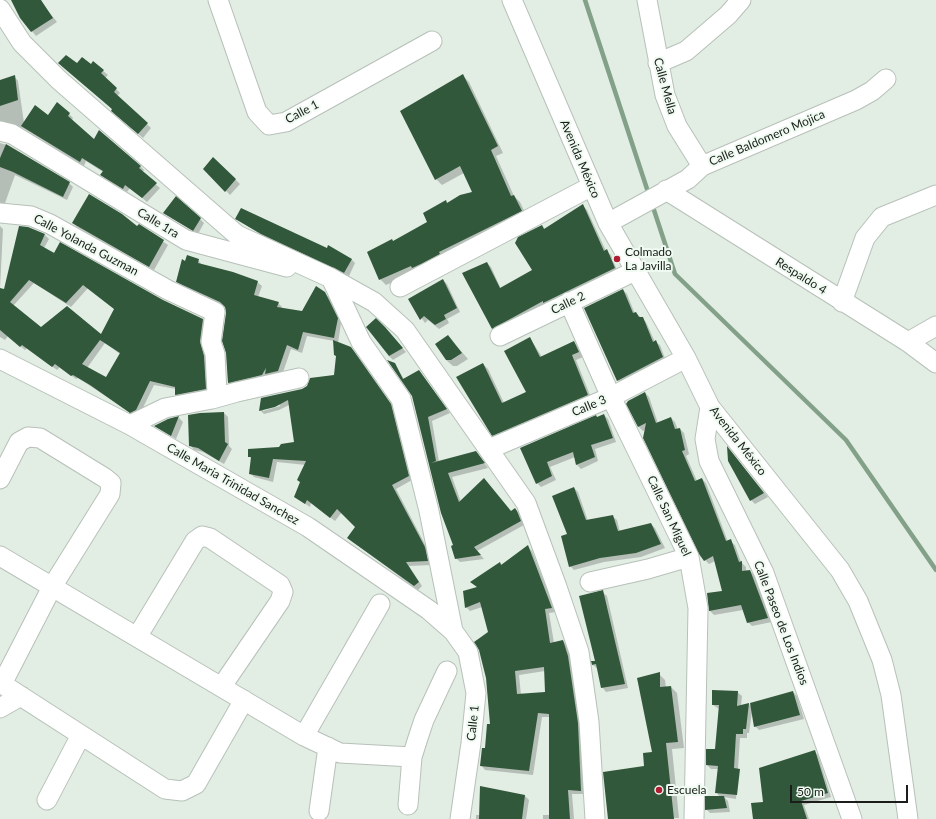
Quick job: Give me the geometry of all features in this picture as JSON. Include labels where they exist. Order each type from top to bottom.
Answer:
[{"type":"street","name":"Calle 1","points":[[218,0],[257,112],[269,125],[286,122],[432,41]]},
{"type":"street","name":"Avenida México","points":[[512,0],[608,223],[686,358],[710,407],[840,570],[858,601],[882,660],[891,695],[908,819]]},
{"type":"street","name":"Calle Mella","points":[[647,0],[658,63],[666,95],[677,126],[702,166]]},
{"type":"street","points":[[658,63],[686,51],[728,15],[741,0]]},
{"type":"street","points":[[0,8],[22,43],[59,80],[237,235],[332,278],[374,302],[405,330],[526,503],[579,652],[589,722],[596,819]]},
{"type":"street","name":"Calle Baldomero Mojica","points":[[608,223],[688,179],[702,166],[856,100],[872,91],[886,79]]},
{"type":"street","name":"Calle 1ra","points":[[0,131],[12,134],[186,240],[332,278]]},
{"type":"street","points":[[400,287],[592,186]]},
{"type":"street","name":"Respaldo 4","points":[[666,190],[842,302],[908,342],[936,362]]},
{"type":"street","points":[[842,302],[865,238],[882,217],[936,195]]},
{"type":"street","name":"Calle Yolanda Guzman","points":[[0,213],[31,216],[50,224],[168,290],[215,312],[211,342],[215,354],[217,393],[212,399]]},
{"type":"street","name":"Calle 2","points":[[500,336],[635,271]]},
{"type":"street","points":[[332,278],[361,342],[401,399],[429,511],[454,630]]},
{"type":"street","name":"Calle San Miguel","points":[[569,302],[611,397],[689,557],[698,608],[694,819]]},
{"type":"street","points":[[908,342],[936,326]]},
{"type":"street","name":"Calle Maria Trinidad Sanchez","points":[[0,358],[130,425],[308,527],[429,610],[454,630]]},
{"type":"street","name":"Calle 3","points":[[489,449],[611,397],[686,358]]},
{"type":"street","points":[[130,425],[165,408],[212,399],[299,378]]},
{"type":"street","name":"Calle Paseo de Los Indios","points":[[710,407],[705,439],[709,461],[764,573],[852,819]]},
{"type":"street","points":[[0,479],[19,442],[28,437],[40,438],[111,483],[110,494],[52,587],[1,682],[165,789],[182,791],[196,784],[244,700]]},
{"type":"street","points":[[137,637],[195,541],[202,536],[210,538],[280,585],[283,592],[280,601],[222,686]]},
{"type":"street","points":[[0,556],[222,686],[304,736],[340,752],[354,755],[412,758]]},
{"type":"street","points":[[590,582],[648,569],[689,557]]},
{"type":"street","points":[[304,736],[380,604]]},
{"type":"street","name":"Calle 1","points":[[454,630],[468,652],[476,693],[471,743],[460,819]]},
{"type":"street","points":[[408,805],[412,758],[424,720],[447,671]]},
{"type":"street","points":[[0,708],[21,696]]},
{"type":"street","points":[[47,800],[81,735]]},
{"type":"street","points":[[319,811],[328,747]]},
{"type":"building","points":[[11,0],[41,0],[53,18],[31,32],[20,18]]},
{"type":"building","points":[[66,55],[77,63],[82,57],[91,64],[93,61],[104,70],[101,73],[117,88],[114,92],[148,123],[138,134],[111,111],[112,109],[58,63]]},
{"type":"building","points":[[463,74],[498,146],[491,150],[511,196],[514,195],[522,211],[439,252],[440,254],[421,264],[412,268],[411,266],[379,280],[367,252],[392,239],[393,241],[427,222],[423,213],[446,200],[447,203],[460,195],[472,192],[460,166],[435,180],[400,111]]},
{"type":"building","points":[[15,75],[18,100],[0,106],[0,80]]},
{"type":"building","points":[[57,102],[70,113],[68,116],[94,139],[99,130],[141,166],[139,168],[157,183],[142,198],[125,185],[123,189],[100,175],[103,171],[82,158],[80,162],[21,126],[35,105],[48,115]]},
{"type":"building","points":[[6,144],[70,182],[63,197],[0,167],[0,158]]},
{"type":"building","points":[[213,157],[236,179],[225,192],[203,169]]},
{"type":"building","points":[[89,194],[122,214],[137,226],[139,224],[164,240],[149,267],[72,223]]},
{"type":"building","points":[[176,196],[201,218],[193,231],[163,213]]},
{"type":"building","points":[[583,204],[604,251],[607,249],[615,268],[543,303],[543,301],[492,329],[462,273],[487,262],[500,288],[532,270],[515,243],[518,237],[542,225],[544,229]]},
{"type":"building","points":[[241,208],[327,248],[328,245],[352,259],[344,273],[261,234],[235,219]]},
{"type":"building","points":[[19,226],[28,227],[45,234],[40,245],[54,253],[60,242],[163,300],[203,319],[200,341],[204,356],[206,389],[175,395],[175,387],[150,381],[136,410],[130,413],[90,385],[73,375],[71,376],[55,364],[52,367],[22,345],[20,347],[0,330],[0,288],[4,289]],"holes":[[[29,280],[66,303],[83,285],[114,309],[101,334],[67,306],[41,327],[10,302]],[[100,340],[120,353],[106,377],[82,364]]]},
{"type":"building","points":[[187,255],[199,259],[198,263],[233,272],[258,281],[254,295],[279,302],[277,307],[302,311],[316,286],[325,292],[338,318],[334,338],[303,332],[298,350],[287,345],[278,371],[265,374],[266,368],[262,375],[228,383],[226,353],[222,341],[226,313],[225,307],[220,302],[176,282],[182,259],[185,261]]},
{"type":"building","points":[[443,279],[457,308],[444,315],[446,319],[435,325],[424,316],[420,320],[408,299]]},
{"type":"building","points":[[623,289],[633,313],[636,312],[639,317],[643,317],[653,342],[656,340],[663,357],[617,381],[584,308]]},
{"type":"building","points":[[376,318],[403,348],[389,356],[366,327]]},
{"type":"building","points":[[448,335],[462,353],[451,360],[446,360],[435,344]]},
{"type":"building","points":[[530,337],[540,357],[574,341],[579,352],[572,355],[588,395],[492,436],[456,377],[483,363],[502,403],[526,392],[504,351]]},
{"type":"building","points":[[333,340],[351,347],[391,404],[409,476],[392,485],[425,547],[428,561],[406,562],[419,582],[414,586],[347,538],[355,527],[337,509],[330,518],[307,500],[305,504],[294,497],[300,482],[297,480],[306,461],[273,459],[269,478],[249,474],[251,457],[248,457],[248,449],[279,447],[281,444],[294,442],[288,400],[275,407],[259,411],[261,398],[302,389],[307,386],[310,378],[334,375],[336,356],[334,355]]},
{"type":"building","points":[[387,360],[395,363],[403,379],[419,370],[447,409],[428,417],[436,461],[431,463],[476,451],[485,463],[448,473],[459,502],[484,478],[511,511],[515,508],[517,511],[521,521],[474,547],[481,555],[455,559],[451,546],[453,545],[441,513],[412,396]]},
{"type":"building","points":[[645,392],[656,423],[671,417],[675,429],[680,428],[685,450],[682,451],[695,481],[702,478],[726,541],[731,539],[739,562],[742,561],[742,571],[750,570],[768,618],[747,623],[741,605],[709,611],[707,593],[722,591],[713,556],[704,561],[699,554],[643,438],[646,423],[638,427],[626,404],[628,401]]},
{"type":"building","points":[[224,412],[225,442],[228,444],[219,461],[198,448],[189,446],[188,415]]},
{"type":"building","points":[[604,414],[613,438],[591,445],[595,457],[576,465],[573,452],[547,462],[552,476],[536,484],[520,448],[596,415],[597,417]]},
{"type":"building","points":[[179,416],[171,436],[154,426],[168,419]]},
{"type":"building","points":[[727,446],[764,493],[750,501],[728,461]]},
{"type":"building","points":[[574,487],[586,520],[613,515],[618,531],[651,523],[661,544],[636,553],[600,558],[569,567],[561,536],[567,534],[552,496]]},
{"type":"building","points":[[528,545],[552,608],[545,609],[550,643],[563,640],[568,656],[578,723],[581,791],[568,790],[570,819],[549,819],[549,714],[538,713],[529,771],[480,766],[482,748],[485,748],[487,724],[490,724],[486,678],[479,650],[474,642],[488,632],[480,602],[465,608],[463,591],[477,587],[470,582],[500,562],[501,565]],"holes":[[[544,667],[545,692],[517,694],[515,671]]]},
{"type":"building","points":[[603,590],[625,684],[601,688],[596,664],[592,665],[591,661],[595,661],[579,596]]},
{"type":"building","points":[[660,672],[660,687],[671,686],[678,742],[666,743],[674,819],[608,819],[603,772],[644,766],[643,753],[652,752],[637,678]]},
{"type":"building","points":[[712,690],[738,691],[737,706],[749,703],[746,729],[743,729],[743,734],[736,734],[734,768],[740,769],[737,795],[715,793],[718,766],[706,765],[706,749],[715,749],[719,705],[712,705]]},
{"type":"building","points":[[793,691],[800,715],[754,727],[750,703]]},
{"type":"building","points":[[815,750],[828,793],[801,801],[807,819],[753,819],[751,803],[763,802],[759,768]]},
{"type":"building","points":[[480,786],[525,795],[522,819],[479,819]]},
{"type":"building","points":[[705,796],[724,796],[727,808],[705,810]]},
{"type":"waterway","points":[[585,0],[649,195]]},
{"type":"waterway","points":[[652,204],[675,274],[846,440],[936,570]]},
{"type":"place","name":"Colmado La Javilla","points":[[617,259]]},
{"type":"place","name":"Escuela","points":[[659,790]]}]
